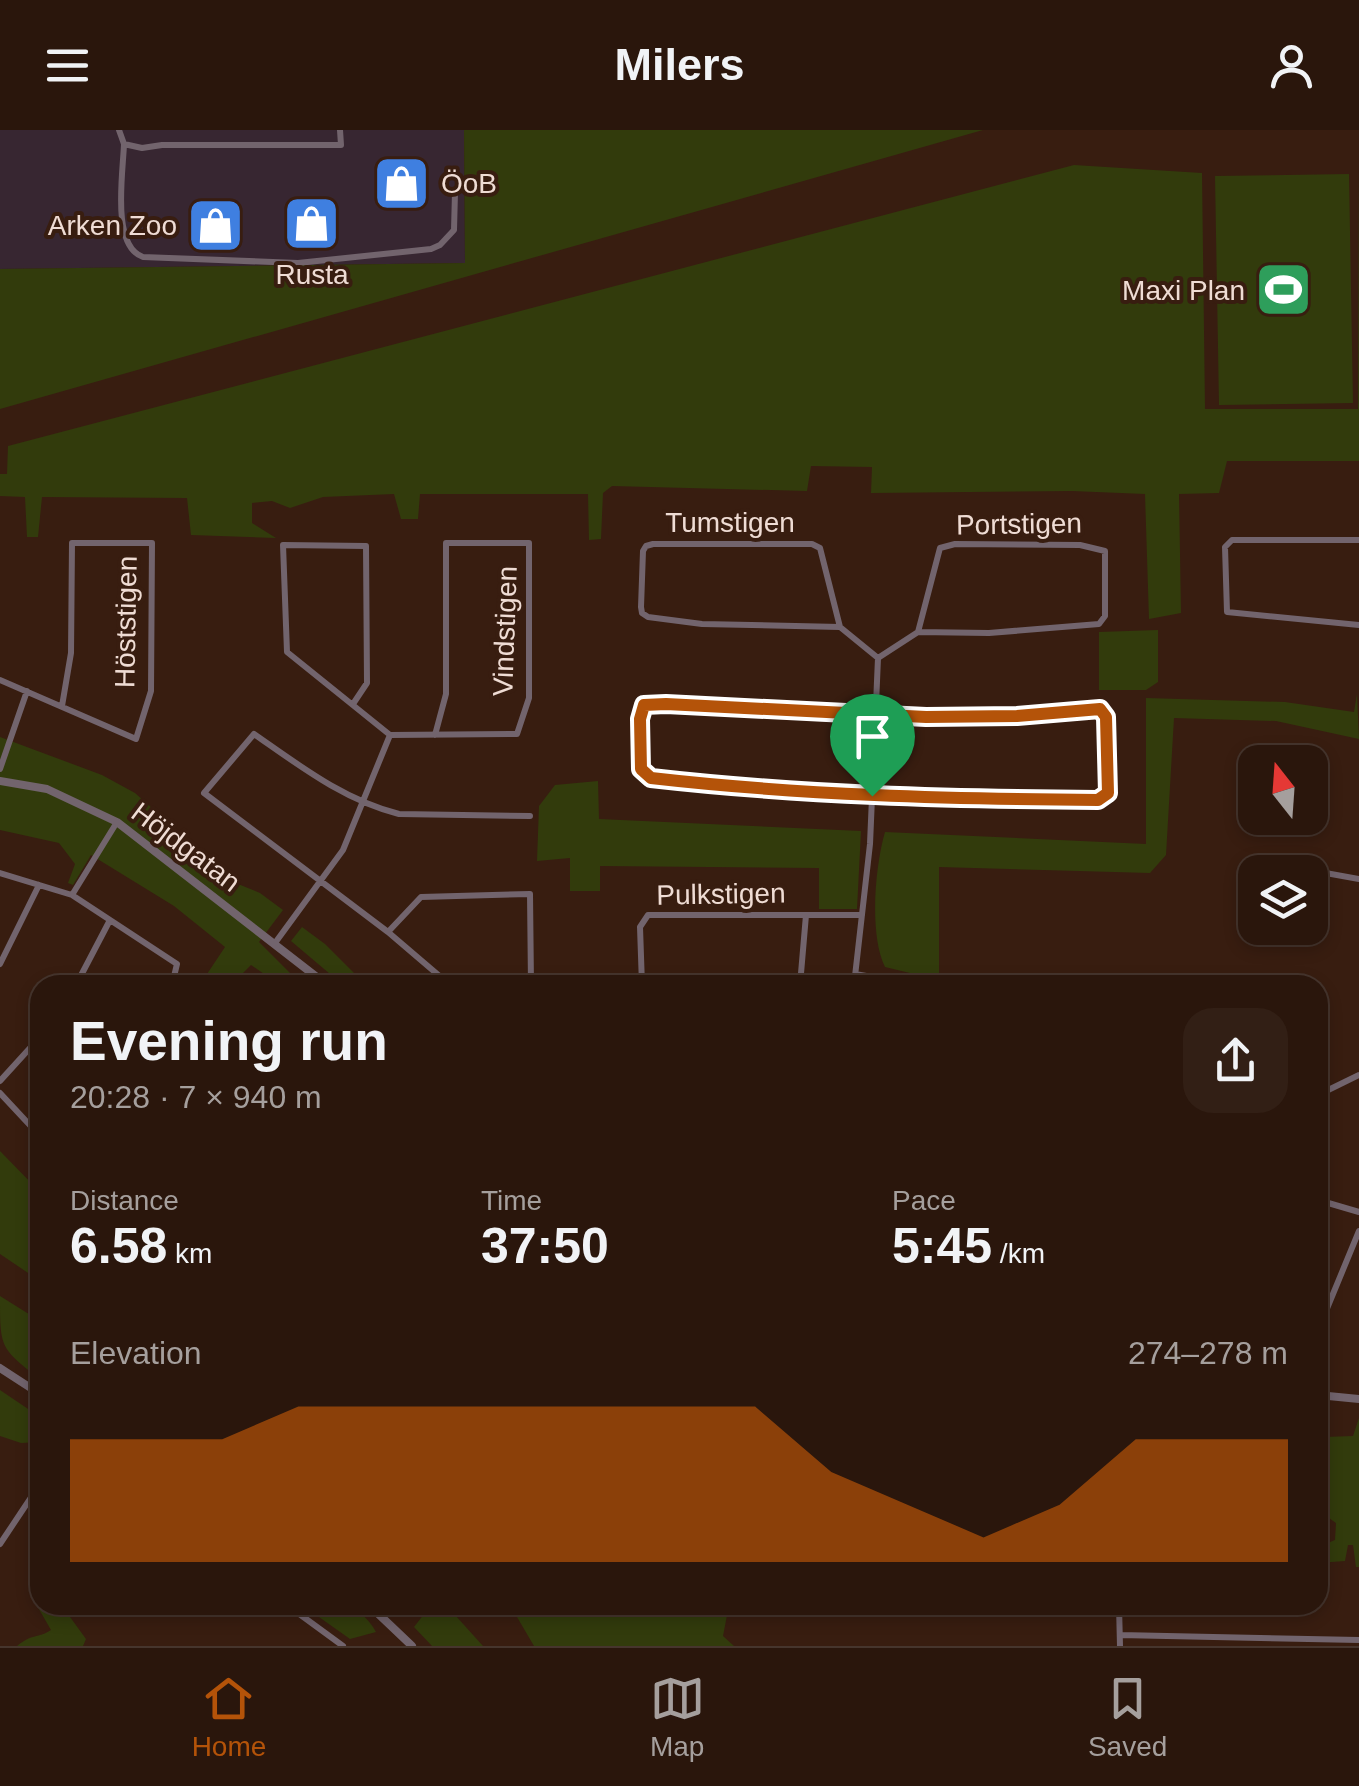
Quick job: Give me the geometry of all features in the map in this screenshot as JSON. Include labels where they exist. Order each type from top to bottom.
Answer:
[{"type":"street","points":[[118,130],[124,144],[123,232],[129,249],[143,258],[298,262],[431,249],[454,230],[456,192]]},
{"type":"street","points":[[124,144],[142,148],[341,145],[340,130]]},
{"type":"street","points":[[1359,540],[1232,540],[1225,548],[1227,612],[1359,624]]},
{"type":"street","name":"Vindstigen","points":[[390,735],[435,735],[517,734],[529,698],[530,544],[446,543],[446,694],[435,735]]},
{"type":"street","name":"Höststigen","points":[[0,680],[136,739],[151,691],[152,544],[72,544],[71,653],[62,706]]},
{"type":"street","name":"Tumstigen","points":[[653,544],[812,544],[824,554],[840,627],[702,624],[648,616],[641,607],[642,551],[653,544]]},
{"type":"street","name":"Portstigen","points":[[955,544],[1080,545],[1106,550],[1104,616],[1099,624],[989,633],[918,632],[940,548],[955,544]]},
{"type":"street","points":[[275,943],[343,850],[390,735],[287,652],[283,546],[366,546],[367,683],[352,704]]},
{"type":"street","points":[[840,627],[878,658]]},
{"type":"street","points":[[878,658],[918,632]]},
{"type":"street","points":[[861,975],[855,974],[872,796],[878,658]]},
{"type":"street","points":[[0,769],[28,692]]},
{"type":"street","points":[[644,705],[876,714],[1017,716],[1100,709],[1106,717],[1108,793],[1098,800],[872,796],[738,789],[651,778],[641,769],[640,719],[644,705]]},
{"type":"street","points":[[438,975],[388,932],[204,793],[254,734],[334,790],[399,814],[530,816]]},
{"type":"street","name":"Höjdgatan","points":[[0,781],[70,797],[117,822],[315,975]]},
{"type":"street","points":[[72,895],[117,822]]},
{"type":"street","points":[[1328,873],[1359,879]]},
{"type":"street","points":[[0,874],[72,895],[177,964],[174,975]]},
{"type":"street","points":[[0,964],[40,885]]},
{"type":"street","points":[[388,932],[421,897],[530,894],[531,975]]},
{"type":"street","name":"Pulkstigen","points":[[801,975],[806,915]]},
{"type":"street","name":"Pulkstigen","points":[[642,975],[640,926],[648,916],[862,916]]},
{"type":"street","points":[[81,975],[110,920]]},
{"type":"street","points":[[0,1082],[30,1048]]},
{"type":"street","points":[[1328,1089],[1359,1074]]},
{"type":"street","points":[[0,1092],[30,1125]]},
{"type":"street","points":[[1328,1203],[1359,1212]]},
{"type":"street","points":[[1328,1306],[1359,1231]]},
{"type":"street","points":[[0,1368],[30,1388]]},
{"type":"street","points":[[1328,1396],[1359,1400]]},
{"type":"street","points":[[0,1544],[30,1499]]},
{"type":"street","points":[[300,1615],[342,1646]]},
{"type":"street","points":[[379,1615],[412,1646]]},
{"type":"street","points":[[1119,1615],[1120,1646]]},
{"type":"street","points":[[1120,1635],[1359,1640]]},
{"type":"shaded area","points":[[0,130],[464,130],[465,263],[0,269]]},
{"type":"green space","points":[[464,130],[983,130],[0,409],[0,269],[465,263]]},
{"type":"green space","points":[[1074,165],[1202,173],[1205,409],[1358,409],[1359,169],[1359,461],[1227,461],[1219,493],[1179,494],[1181,613],[1149,619],[1145,494],[871,493],[872,467],[811,466],[807,491],[612,486],[603,493],[601,539],[589,540],[588,494],[420,494],[418,519],[401,519],[394,494],[323,497],[290,508],[272,501],[252,503],[252,523],[276,538],[191,535],[187,498],[42,497],[38,537],[27,537],[25,497],[0,496],[0,474],[7,474],[8,446]]},
{"type":"green space","name":"Maxi Plan","points":[[1349,174],[1353,403],[1219,405],[1215,176]]},
{"type":"green space","points":[[1158,630],[1158,682],[1146,690],[1099,690],[1099,632]]},
{"type":"green space","points":[[1357,694],[1359,739],[1276,721],[1174,718],[1166,855],[1150,873],[939,867],[939,975],[918,975],[885,967],[877,937],[875,900],[885,832],[1146,844],[1146,698],[1285,702],[1354,712]]},
{"type":"green space","points":[[0,737],[102,775],[135,793],[238,884],[260,893],[283,910],[259,942],[293,975],[266,975],[251,965],[241,975],[208,975],[225,947],[174,906],[91,855],[73,885],[68,883],[75,864],[59,843],[0,830]]},
{"type":"green space","points":[[598,781],[599,819],[861,831],[857,909],[819,909],[819,868],[600,866],[600,891],[570,891],[570,858],[537,861],[539,806],[555,785]]},
{"type":"green space","points":[[302,927],[356,975],[331,975],[291,941]]},
{"type":"green space","points":[[0,1151],[30,1182],[30,1274],[0,1254]]},
{"type":"green space","points":[[0,1296],[30,1315],[30,1371],[10,1353],[1,1327]]},
{"type":"green space","points":[[0,1390],[30,1410],[30,1443],[0,1436]]},
{"type":"green space","points":[[1359,1418],[1359,1567],[1353,1545],[1348,1545],[1345,1561],[1328,1562],[1328,1543],[1335,1540],[1336,1523],[1328,1517],[1328,1437],[1353,1436]]},
{"type":"green space","points":[[42,1615],[69,1615],[86,1639],[83,1646],[17,1646],[27,1639],[51,1630]]},
{"type":"green space","points":[[316,1615],[362,1615],[376,1632],[350,1639]]},
{"type":"green space","points":[[423,1615],[455,1615],[483,1646],[432,1646],[414,1627]]},
{"type":"green space","points":[[514,1615],[727,1615],[723,1636],[734,1646],[534,1646]]},
{"type":"place","name":"ÖoB","points":[[402,183]]},
{"type":"place","name":"Rusta","points":[[312,223]]},
{"type":"place","name":"Arken Zoo","points":[[216,225]]},
{"type":"place","name":"Maxi Plan","points":[[1284,290]]},
{"type":"route","points":[[666,704],[926,717],[1017,716],[1095,708],[1106,717],[1105,798],[872,796],[738,789],[651,778],[642,772],[640,758],[642,710],[644,705],[666,704]]}]
